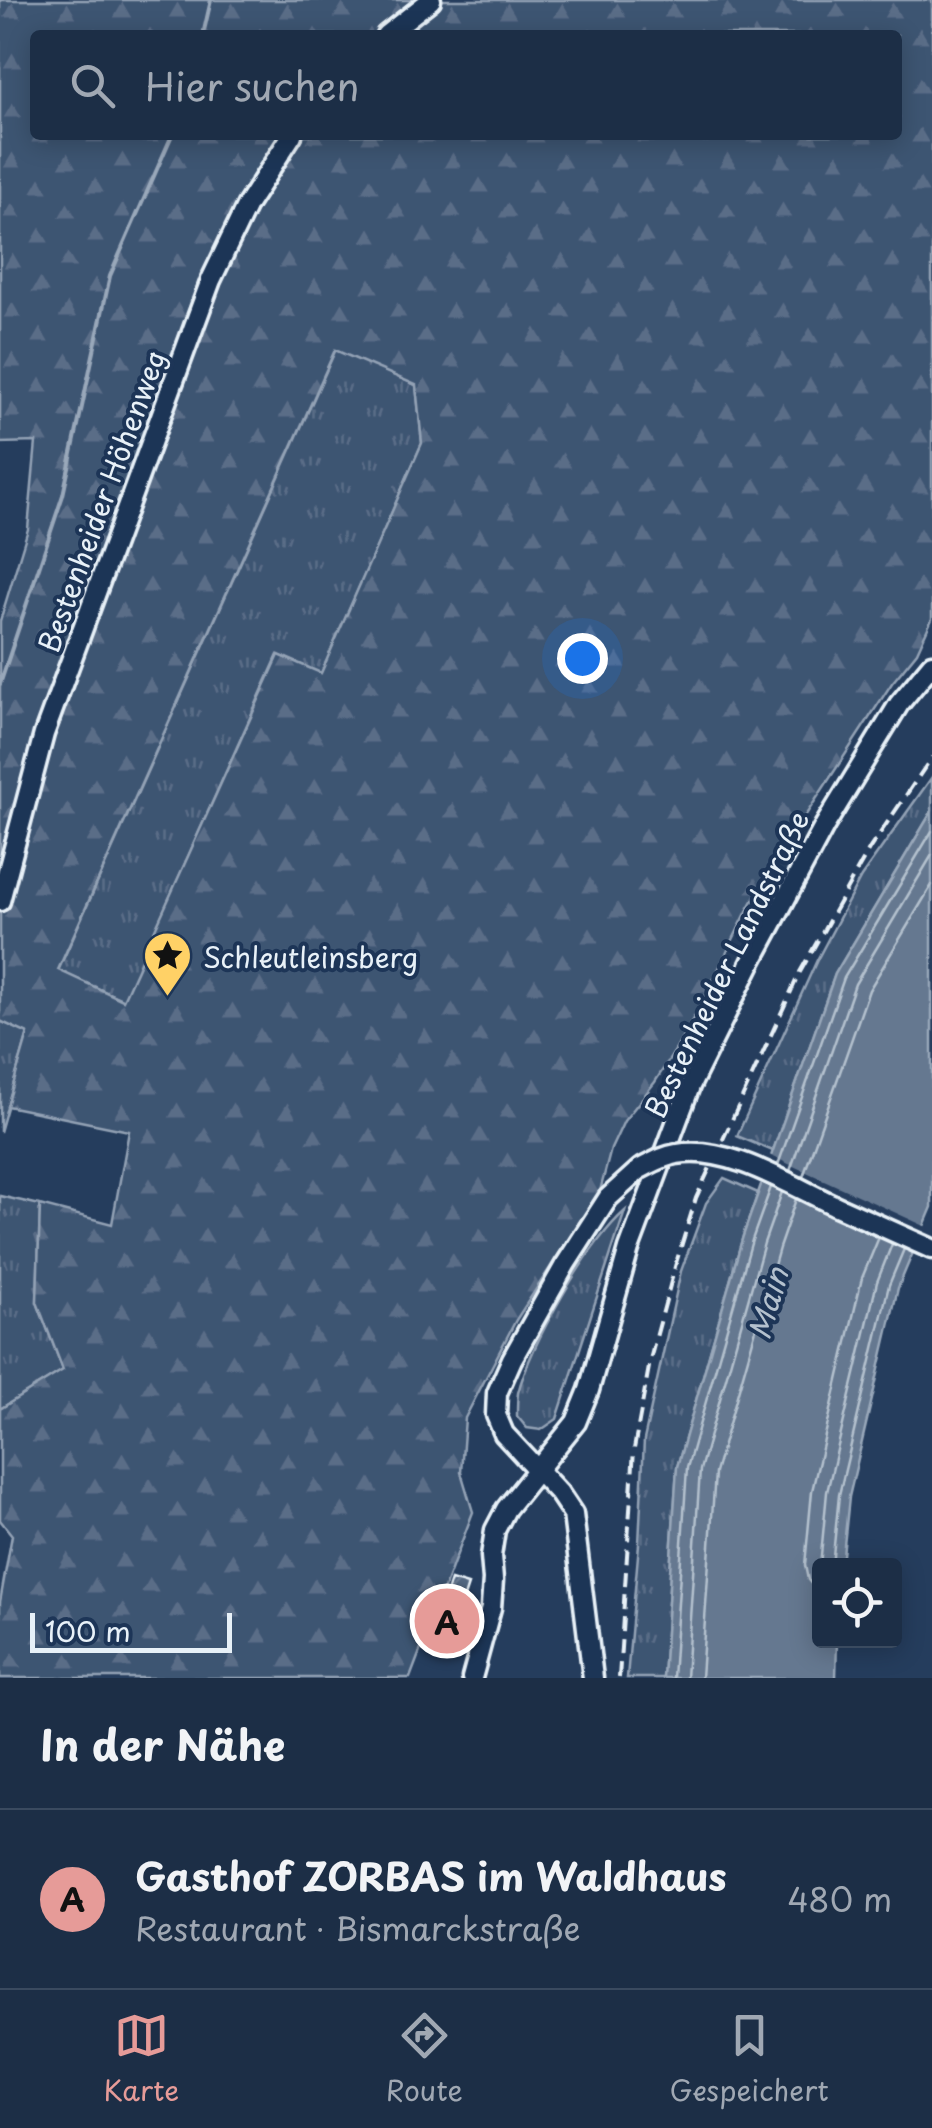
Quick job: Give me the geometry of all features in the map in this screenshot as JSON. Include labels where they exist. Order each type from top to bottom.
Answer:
[{"type":"main road","points":[[392,30],[431,0]]},
{"type":"main road","name":"Bestenheider Höhenweg","points":[[0,901],[44,734],[211,280],[247,205],[289,140]]},
{"type":"main road","name":"Bestenheider Landstraße","points":[[472,1678],[491,1608],[495,1530],[502,1515],[576,1422],[590,1390],[628,1249],[690,1086],[825,824],[899,704],[932,664]]},
{"type":"main road","points":[[593,1678],[573,1514],[504,1434],[496,1415],[497,1393],[512,1359],[608,1198],[640,1169],[674,1154],[707,1153],[730,1158],[932,1249]]},
{"type":"green space","points":[[0,0],[932,0],[932,619],[917,652],[892,683],[777,859],[676,1049],[624,1121],[611,1149],[600,1191],[516,1320],[465,1418],[461,1472],[473,1512],[410,1678],[0,1678],[0,1602],[12,1535],[0,1520],[0,1409],[63,1370],[37,1302],[40,1205],[112,1224],[129,1131],[7,1106],[28,1034],[0,1021],[0,621],[28,529],[36,442],[0,443]],"holes":[[[335,350],[416,385],[422,443],[321,673],[279,655],[123,1000],[58,970]]]},
{"type":"green space","points":[[336,349],[416,385],[422,443],[321,674],[278,655],[124,1000],[58,971]]},
{"type":"green space","points":[[932,777],[932,811],[835,974],[773,1151],[737,1136],[817,960],[861,877]]},
{"type":"green space","points":[[0,1021],[28,1033],[0,1132]]},
{"type":"green space","points":[[724,1178],[758,1193],[677,1467],[663,1678],[627,1678],[644,1440],[681,1271],[706,1203]]},
{"type":"green space","points":[[0,1196],[40,1205],[37,1302],[63,1370],[0,1409]]},
{"type":"green space","points":[[625,1211],[557,1419],[541,1430],[527,1428],[517,1416],[518,1396],[535,1348],[578,1270]]},
{"type":"water","name":"Main","points":[[932,811],[932,1207],[898,1288],[849,1497],[843,1558],[812,1558],[812,1648],[837,1648],[836,1678],[663,1678],[677,1467],[743,1236],[835,974]]},
{"type":"pier","points":[[767,1154],[929,1228],[918,1255],[757,1182]]},
{"type":"building","points":[[451,1580],[468,1585],[446,1652],[429,1646]]},
{"type":"waterway","points":[[204,30],[211,0]]},
{"type":"waterway","points":[[0,684],[63,495],[110,276],[170,140]]},
{"type":"railway","points":[[619,1678],[634,1449],[651,1356],[696,1198],[800,972],[870,848],[932,757]]},
{"type":"place","name":"Schleutleinsberg","points":[[168,998]]},
{"type":"place","name":"Gasthof ZORBAS im Waldhaus","points":[[447,1621]]}]
